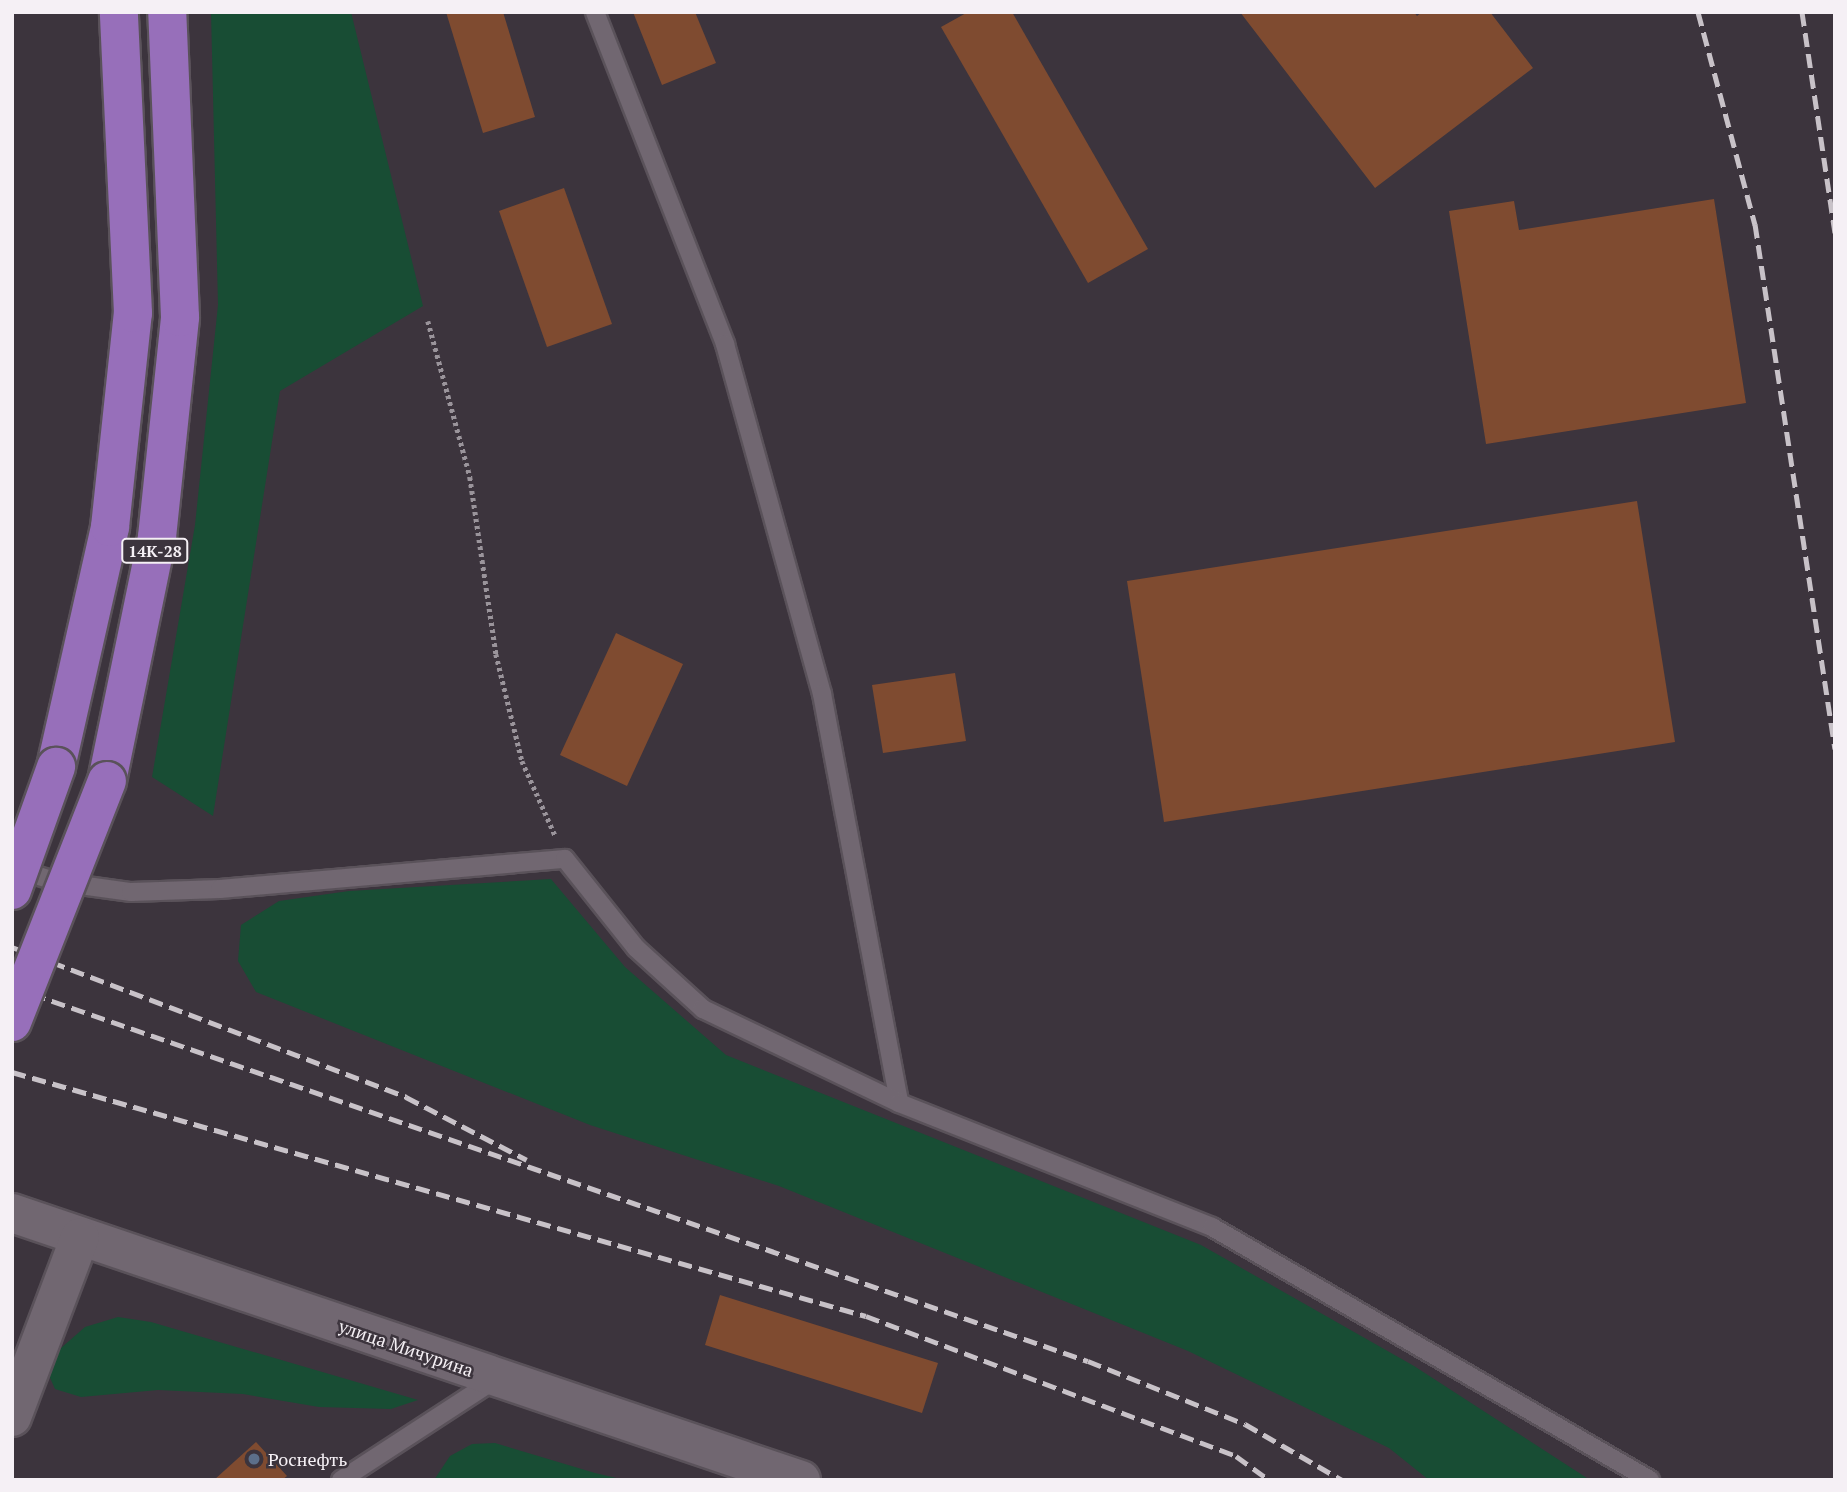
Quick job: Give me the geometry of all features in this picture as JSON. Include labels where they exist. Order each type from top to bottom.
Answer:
[{"type":"main road","name":"14К-28","points":[[12,890],[56,767],[110,527],[133,313],[119,12]]},
{"type":"main road","name":"14К-28","points":[[12,1022],[107,781],[157,537],[180,317],[167,12]]},
{"type":"main road","name":"улица Мичурина","points":[[12,1213],[801,1480]]},
{"type":"main road","points":[[12,1417],[80,1237]]},
{"type":"lane","points":[[595,12],[725,344],[822,694],[899,1103]]},
{"type":"lane","points":[[12,868],[58,882],[131,891],[220,889],[565,859],[636,947],[702,1009],[899,1103],[1212,1227],[1650,1480]]},
{"type":"lane","points":[[341,1480],[496,1379]]},
{"type":"path","points":[[428,321],[470,477],[496,654],[522,761],[565,859]]},
{"type":"green space","points":[[211,12],[351,12],[423,306],[280,391],[213,816],[152,777],[195,525],[218,305]]},
{"type":"green space","points":[[551,879],[625,967],[726,1055],[1201,1245],[1414,1366],[1590,1480],[1429,1480],[1389,1448],[1188,1351],[779,1186],[590,1125],[256,992],[238,961],[241,925],[279,901],[349,891]]},
{"type":"green space","points":[[118,1317],[151,1322],[418,1400],[391,1409],[319,1407],[243,1394],[158,1390],[81,1397],[55,1389],[47,1371],[61,1348],[85,1327]]},
{"type":"green space","points":[[495,1443],[625,1480],[434,1480],[450,1456],[472,1444]]},
{"type":"building","points":[[446,12],[503,12],[535,117],[483,133]]},
{"type":"building","points":[[633,12],[695,12],[716,63],[662,85]]},
{"type":"building","points":[[968,12],[1012,12],[1148,249],[1088,283],[941,27]]},
{"type":"building","points":[[1240,12],[1414,12],[1417,16],[1422,12],[1490,12],[1533,68],[1375,188]]},
{"type":"building","points":[[564,188],[612,324],[547,347],[499,211]]},
{"type":"building","points":[[1714,199],[1746,403],[1486,444],[1449,211],[1514,201],[1519,230]]},
{"type":"building","points":[[1637,501],[1675,742],[1164,822],[1127,581]]},
{"type":"building","points":[[616,633],[683,664],[627,786],[560,755]]},
{"type":"building","points":[[955,673],[966,741],[883,753],[872,685]]},
{"type":"building","points":[[720,1295],[938,1363],[922,1413],[705,1345]]},
{"type":"building","name":"Роснефть","points":[[256,1442],[287,1476],[282,1480],[214,1480]]},
{"type":"railway","points":[[1698,12],[1755,224],[1835,749]]},
{"type":"railway","points":[[1802,12],[1835,233]]},
{"type":"railway","points":[[12,947],[406,1097],[527,1160]]},
{"type":"railway","points":[[12,987],[1088,1361],[1245,1424],[1342,1480]]},
{"type":"railway","points":[[12,1072],[866,1316],[1236,1456],[1269,1480]]},
{"type":"place","name":"Роснефть","points":[[254,1459]]}]
